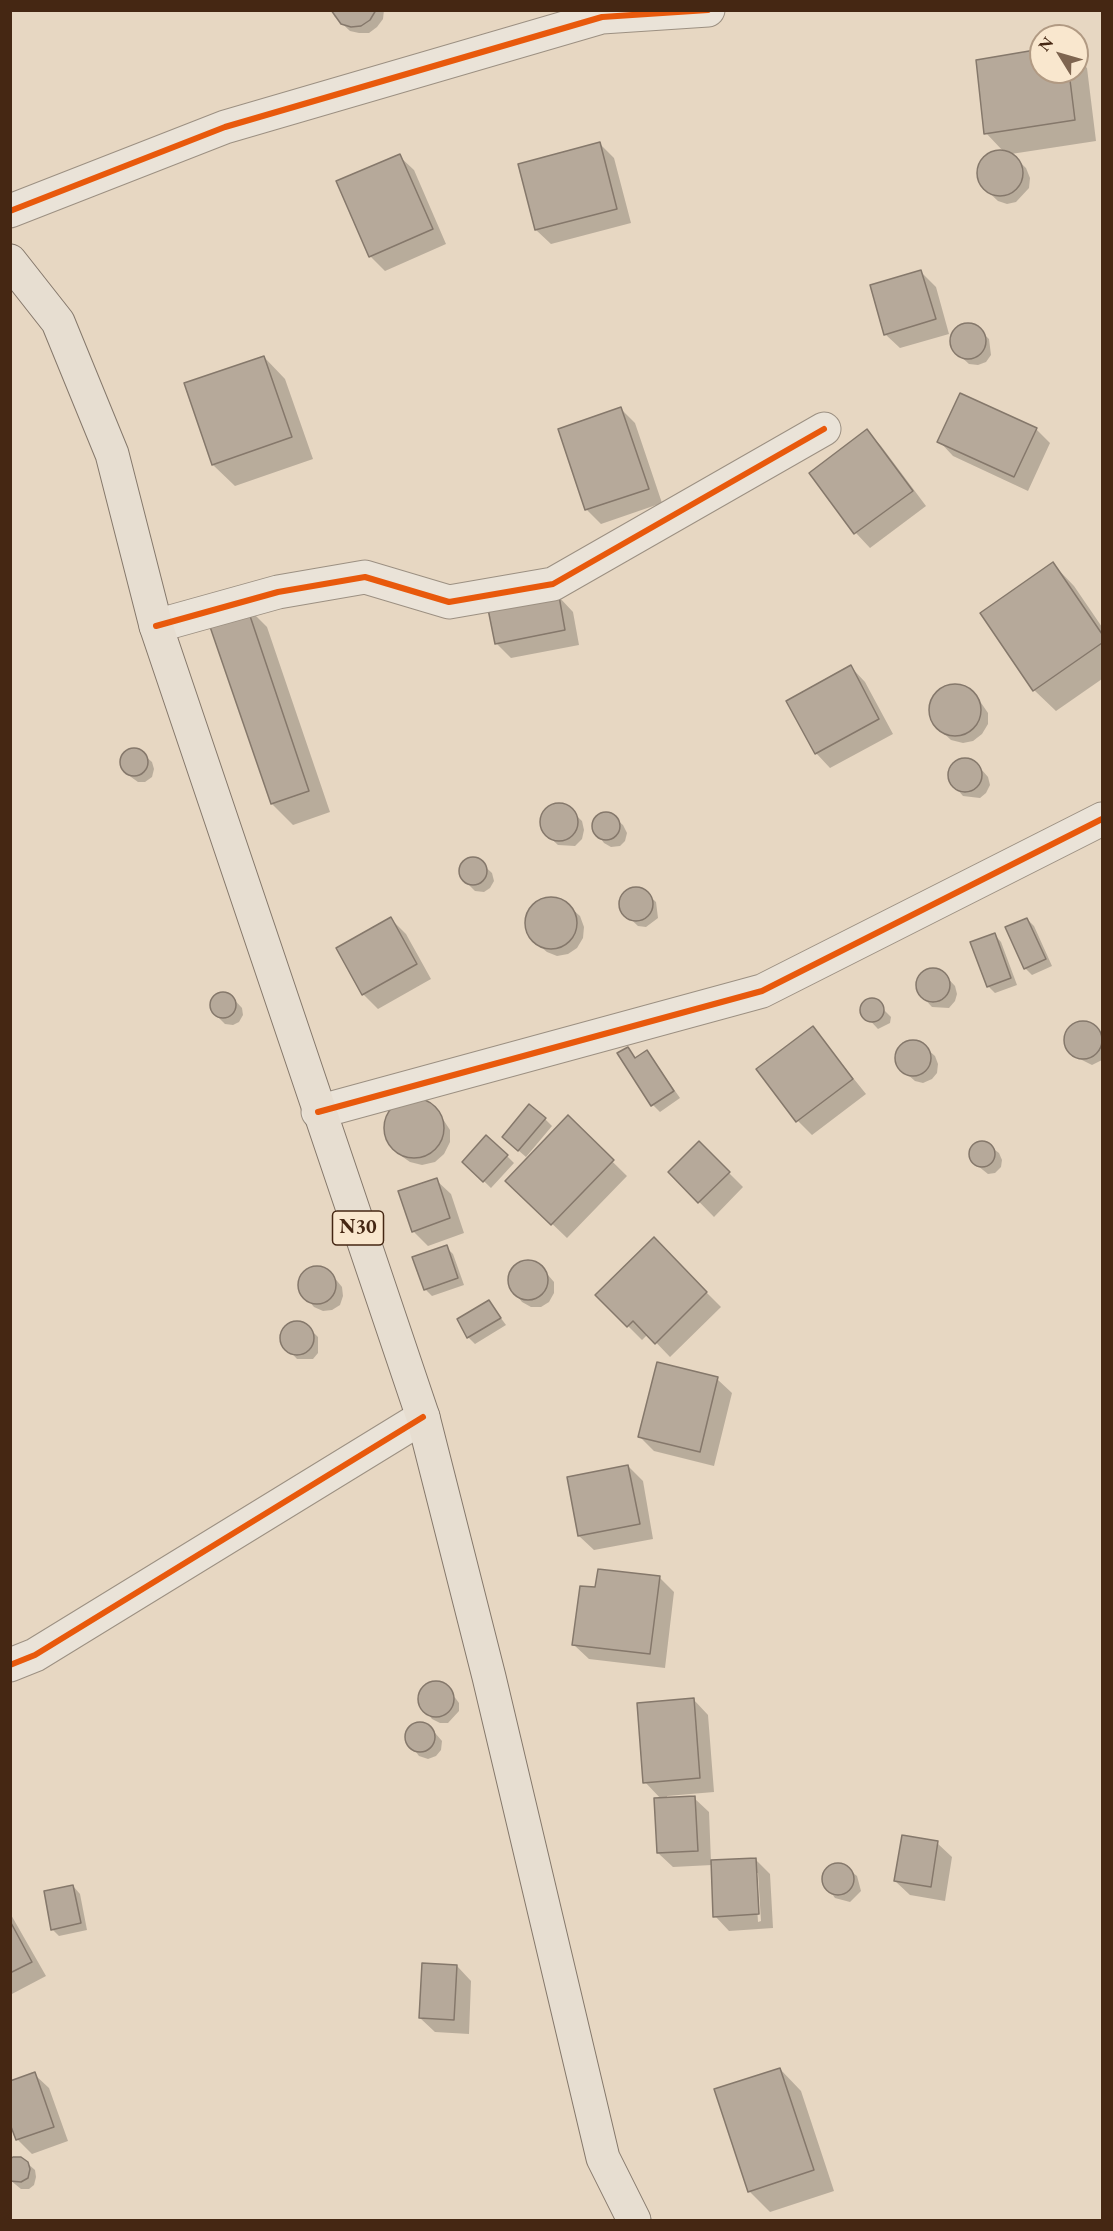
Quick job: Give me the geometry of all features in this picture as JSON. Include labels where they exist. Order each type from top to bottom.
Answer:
[{"type":"main road","name":"N30","points":[[10,261],[58,322],[112,454],[156,626],[318,1112],[423,1417],[489,1677],[603,2158],[634,2220]]},
{"type":"street","points":[[10,212],[225,127],[602,17],[708,10]]},
{"type":"street","points":[[156,626],[278,592],[365,577],[449,602],[553,584],[824,429]]},
{"type":"street","points":[[318,1112],[762,991],[1102,819]]},
{"type":"street","points":[[10,1665],[35,1655],[423,1417]]},
{"type":"building","points":[[331,10],[376,10],[370,20],[361,26],[351,27],[341,24]]},
{"type":"building","points":[[1029,51],[1029,84],[1070,84],[1075,120],[984,134],[976,60]]},
{"type":"building","points":[[600,142],[617,209],[535,230],[518,164]]},
{"type":"building","points":[[1005,150],[1017,156],[1022,164],[1022,182],[1017,190],[1009,195],[995,196],[983,190],[978,182],[977,168],[983,156],[991,151]]},
{"type":"building","points":[[400,154],[433,229],[369,257],[336,181]]},
{"type":"building","points":[[921,270],[936,319],[884,335],[870,285]]},
{"type":"building","points":[[968,323],[980,329],[986,341],[980,353],[968,359],[956,353],[950,341],[956,329]]},
{"type":"building","points":[[264,356],[292,437],[212,465],[184,383]]},
{"type":"building","points":[[960,393],[1037,428],[1014,477],[937,442]]},
{"type":"building","points":[[621,407],[649,489],[585,510],[558,429]]},
{"type":"building","points":[[867,429],[913,491],[854,534],[809,473]]},
{"type":"building","points":[[1053,562],[1102,634],[1102,643],[1033,691],[980,613]]},
{"type":"building","points":[[559,596],[565,630],[495,644],[488,609]]},
{"type":"building","points":[[246,604],[309,791],[271,804],[207,618]]},
{"type":"building","points":[[851,665],[879,719],[815,754],[786,701]]},
{"type":"building","points":[[950,684],[960,684],[974,691],[981,710],[974,729],[960,736],[950,736],[940,732],[933,725],[929,715],[929,705],[933,695],[940,688]]},
{"type":"building","points":[[134,748],[144,752],[148,762],[144,772],[134,776],[124,772],[120,762],[124,752]]},
{"type":"building","points":[[965,758],[977,763],[982,775],[977,787],[965,792],[953,787],[948,775],[953,763]]},
{"type":"building","points":[[559,803],[572,809],[578,822],[572,835],[559,841],[546,835],[540,822],[546,809]]},
{"type":"building","points":[[606,812],[616,816],[620,826],[616,836],[606,840],[596,836],[592,826],[596,816]]},
{"type":"building","points":[[473,857],[483,861],[487,871],[483,881],[473,885],[463,881],[459,871],[463,861]]},
{"type":"building","points":[[636,887],[648,892],[653,904],[648,916],[636,921],[624,916],[619,904],[624,892]]},
{"type":"building","points":[[546,897],[556,897],[566,901],[573,908],[577,923],[573,938],[566,945],[556,949],[546,949],[536,945],[529,938],[525,928],[525,918],[529,908],[536,901]]},
{"type":"building","points":[[391,917],[417,964],[362,995],[336,948]]},
{"type":"building","points":[[1027,918],[1046,959],[1024,969],[1005,927]]},
{"type":"building","points":[[995,933],[1011,978],[987,987],[970,942]]},
{"type":"building","points":[[933,968],[945,973],[950,985],[945,997],[933,1002],[921,997],[916,985],[921,973]]},
{"type":"building","points":[[223,992],[232,996],[236,1005],[232,1014],[223,1018],[214,1014],[210,1005],[214,996]]},
{"type":"building","points":[[872,998],[880,1002],[884,1010],[880,1018],[872,1022],[864,1018],[860,1010],[864,1002]]},
{"type":"building","points":[[1083,1021],[1096,1027],[1102,1040],[1096,1053],[1083,1059],[1070,1053],[1064,1040],[1070,1027]]},
{"type":"building","points":[[813,1026],[853,1079],[796,1122],[756,1069]]},
{"type":"building","points":[[913,1040],[926,1045],[931,1058],[926,1071],[913,1076],[900,1071],[895,1058],[900,1045]]},
{"type":"building","points":[[628,1047],[635,1058],[647,1050],[674,1091],[651,1106],[617,1053]]},
{"type":"building","points":[[414,1098],[431,1103],[439,1111],[444,1128],[439,1145],[431,1153],[414,1158],[397,1153],[389,1145],[384,1128],[389,1111],[397,1103]]},
{"type":"building","points":[[529,1104],[546,1118],[518,1151],[502,1137]]},
{"type":"building","points":[[568,1115],[614,1160],[551,1225],[505,1181]]},
{"type":"building","points":[[486,1135],[508,1155],[483,1182],[462,1162]]},
{"type":"building","points":[[699,1141],[730,1172],[698,1203],[668,1172]]},
{"type":"building","points":[[982,1141],[991,1145],[995,1154],[991,1163],[982,1167],[973,1163],[969,1154],[973,1145]]},
{"type":"building","points":[[437,1178],[450,1218],[412,1232],[398,1191]]},
{"type":"building","points":[[654,1237],[707,1292],[655,1344],[633,1321],[627,1327],[595,1295]]},
{"type":"building","points":[[447,1245],[458,1278],[424,1290],[412,1257]]},
{"type":"building","points":[[528,1260],[536,1261],[542,1266],[547,1272],[547,1288],[542,1294],[536,1299],[528,1300],[520,1299],[514,1294],[509,1288],[508,1280],[509,1272],[514,1266],[520,1261]]},
{"type":"building","points":[[317,1266],[331,1271],[336,1285],[331,1299],[317,1304],[303,1299],[298,1285],[303,1271]]},
{"type":"building","points":[[489,1300],[501,1318],[467,1338],[457,1319]]},
{"type":"building","points":[[297,1321],[309,1326],[314,1338],[309,1350],[297,1355],[285,1350],[280,1338],[285,1326]]},
{"type":"building","points":[[657,1362],[718,1377],[700,1452],[638,1437]]},
{"type":"building","points":[[628,1465],[640,1524],[578,1536],[567,1477]]},
{"type":"building","points":[[598,1569],[660,1576],[650,1654],[572,1645],[580,1586],[595,1587]]},
{"type":"building","points":[[436,1681],[448,1687],[454,1699],[448,1711],[436,1717],[424,1711],[418,1699],[424,1687]]},
{"type":"building","points":[[694,1698],[700,1778],[643,1783],[637,1703]]},
{"type":"building","points":[[420,1722],[431,1726],[435,1737],[431,1748],[420,1752],[409,1748],[405,1737],[409,1726]]},
{"type":"building","points":[[695,1796],[698,1851],[657,1853],[654,1798]]},
{"type":"building","points":[[902,1835],[938,1841],[931,1887],[894,1881]]},
{"type":"building","points":[[756,1858],[759,1914],[713,1917],[711,1860]]},
{"type":"building","points":[[838,1863],[850,1867],[854,1879],[850,1891],[838,1895],[826,1891],[822,1879],[826,1867]]},
{"type":"building","points":[[73,1885],[81,1923],[51,1930],[44,1891]]},
{"type":"building","points":[[10,1921],[32,1962],[10,1973]]},
{"type":"building","points":[[422,1963],[457,1965],[454,2020],[419,2018]]},
{"type":"building","points":[[780,2068],[814,2170],[748,2192],[714,2089]]},
{"type":"building","points":[[35,2072],[54,2127],[16,2140],[10,2124],[10,2081]]},
{"type":"building","points":[[21,2157],[28,2162],[30,2169],[28,2178],[21,2182],[10,2181],[10,2159]]},
{"type":"cycle path","points":[[10,211],[225,127],[602,17],[708,10]]},
{"type":"cycle path","points":[[156,626],[278,592],[365,577],[449,602],[553,584],[824,429]]},
{"type":"cycle path","points":[[318,1112],[762,991],[1102,819]]},
{"type":"cycle path","points":[[10,1665],[35,1655],[423,1417]]}]
